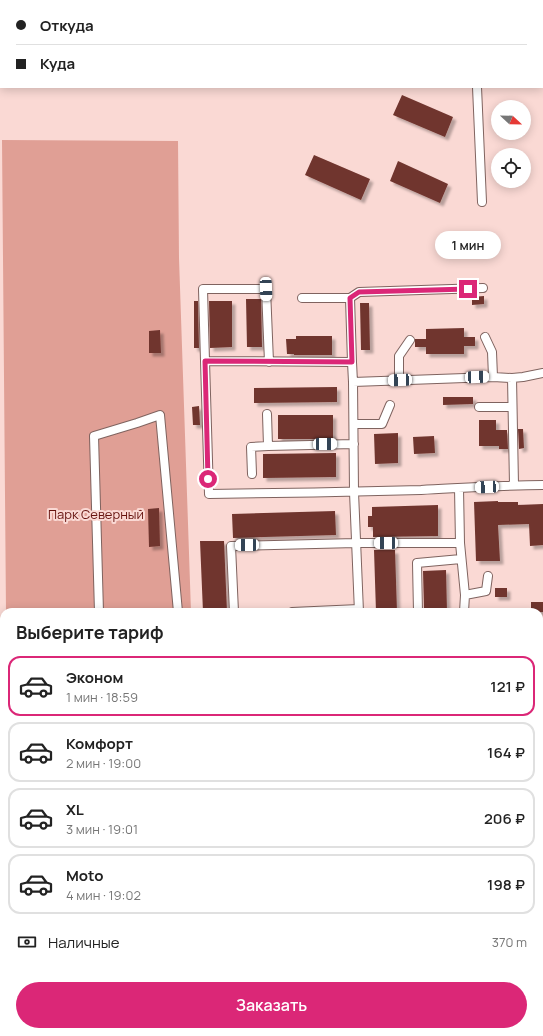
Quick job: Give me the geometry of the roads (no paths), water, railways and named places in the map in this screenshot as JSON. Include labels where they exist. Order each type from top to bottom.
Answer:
[{"type":"street","points":[[477,88],[482,202]]},
{"type":"street","points":[[302,298],[350,298],[359,292],[483,288]]},
{"type":"street","points":[[269,362],[266,289],[203,289],[209,494],[354,492],[543,485]]},
{"type":"street","points":[[350,298],[354,382],[354,492],[359,608]]},
{"type":"street","points":[[485,337],[492,352],[493,377]]},
{"type":"street","points":[[399,378],[399,356],[410,340]]},
{"type":"street","points":[[205,361],[352,362]]},
{"type":"street","points":[[354,382],[493,377],[512,378],[543,373]]},
{"type":"street","points":[[512,378],[514,485]]},
{"type":"street","points":[[354,424],[382,424],[390,405]]},
{"type":"street","points":[[479,407],[512,407]]},
{"type":"street","points":[[268,414],[268,446]]},
{"type":"street","points":[[99,608],[94,436],[160,415],[178,608]]},
{"type":"street","points":[[252,474],[251,447],[354,444]]},
{"type":"street","points":[[459,488],[460,543],[465,595],[464,608]]},
{"type":"street","points":[[234,608],[231,546],[356,543],[460,543]]},
{"type":"street","points":[[418,608],[416,563],[461,559]]},
{"type":"street","points":[[465,595],[486,590],[488,576]]},
{"type":"park label","name":"Парк Северный","points":[[96,514]]}]
